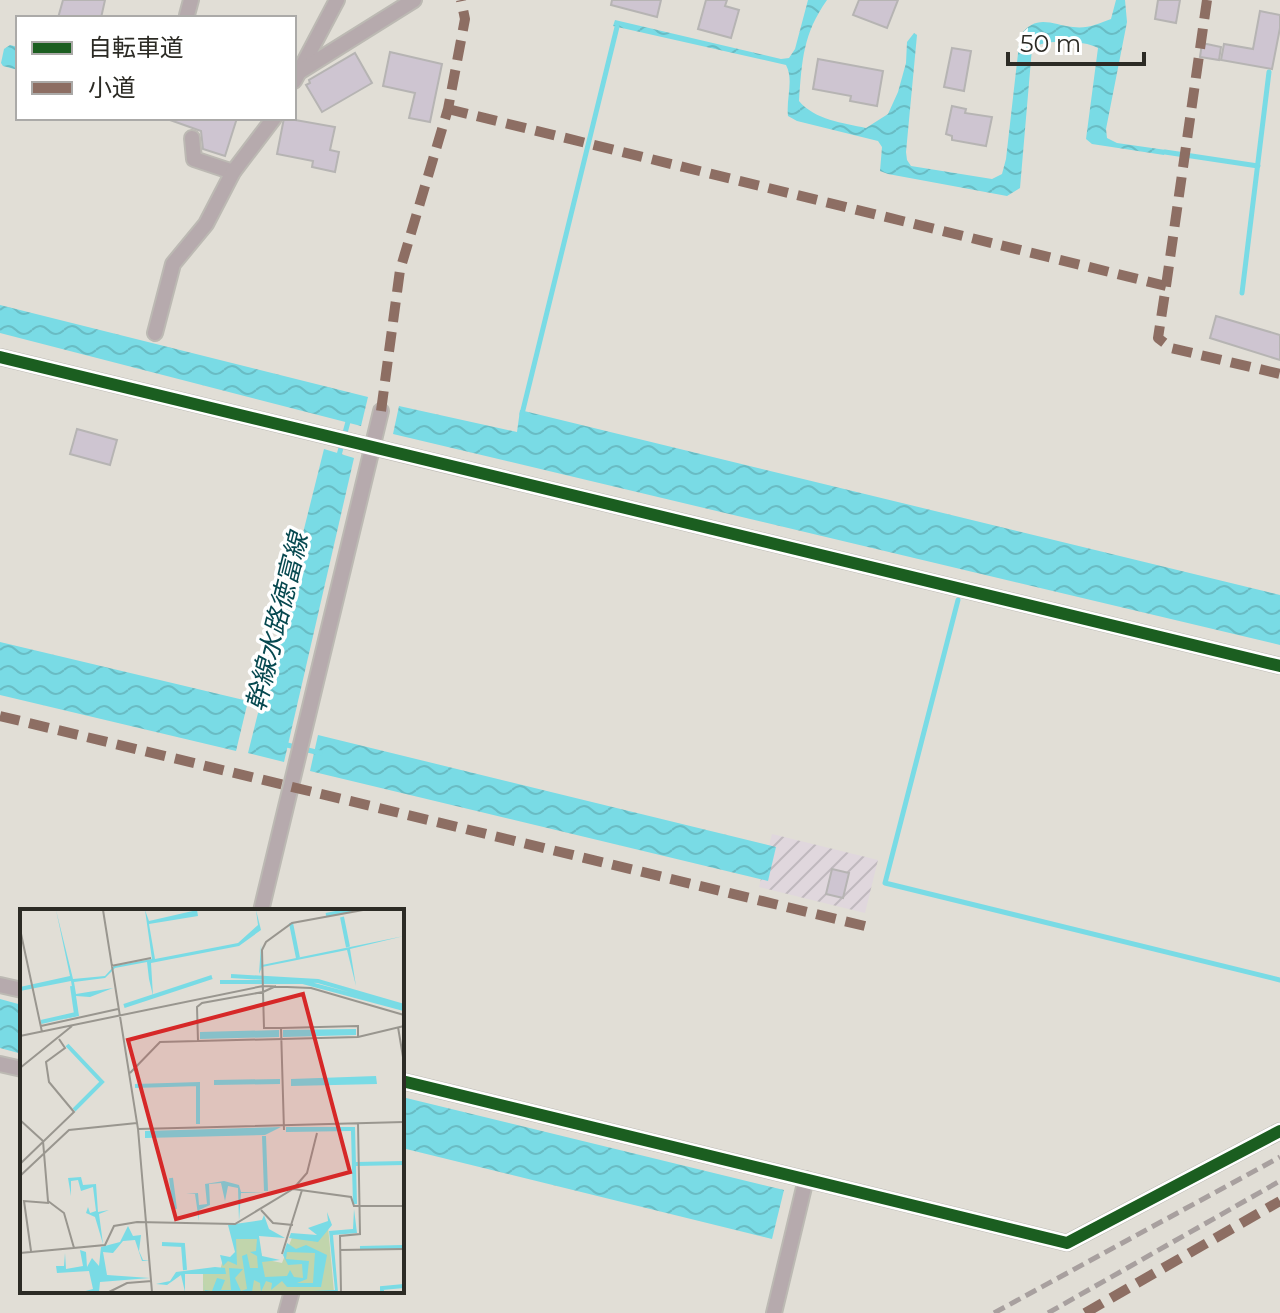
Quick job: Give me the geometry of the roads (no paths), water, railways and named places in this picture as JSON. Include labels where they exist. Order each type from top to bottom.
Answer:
[{"type":"street","points":[[296,76],[337,0]]},
{"type":"street","points":[[296,76],[414,0]]},
{"type":"street","points":[[155,333],[173,264],[206,224],[233,172],[272,120]]},
{"type":"street","points":[[192,138],[194,159],[233,172]]},
{"type":"street","points":[[0,357],[1280,666]]},
{"type":"street","points":[[261,909],[381,411]]},
{"type":"street","points":[[0,985],[20,990]]},
{"type":"street","points":[[0,1064],[20,1069]]},
{"type":"street","points":[[404,1081],[1067,1243],[1280,1131]]},
{"type":"street","points":[[774,1313],[806,1179]]},
{"type":"street","points":[[286,1313],[291,1293]]},
{"type":"water","points":[[808,0],[827,0],[808,36],[799,101],[813,113],[830,120],[866,128],[888,114],[906,63],[907,42],[914,33],[917,35],[907,160],[911,166],[992,179],[1002,174],[1006,159],[1020,36],[1038,23],[1078,27],[1097,24],[1111,19],[1116,0],[1125,0],[1127,22],[1106,129],[1107,138],[1117,143],[1166,150],[1164,155],[1092,144],[1086,139],[1098,48],[1083,43],[1055,42],[1032,48],[1020,188],[1007,196],[880,171],[882,147],[878,141],[797,121],[788,116],[789,77],[786,65],[613,26],[615,20],[781,59],[789,58],[795,49]]},
{"type":"water","points":[[10,45],[16,46],[16,69],[1,63],[4,49]]},
{"type":"water","points":[[0,305],[368,397],[361,426],[0,333]]},
{"type":"water","points":[[399,406],[517,432],[520,410],[1280,595],[1280,645],[393,434]]},
{"type":"water","points":[[324,449],[354,458],[284,762],[248,753]]},
{"type":"water","points":[[0,642],[248,701],[236,751],[0,695]]},
{"type":"water","points":[[318,735],[776,847],[768,881],[310,771]]},
{"type":"water","points":[[0,999],[20,1004],[20,1053],[0,1048]]},
{"type":"water","points":[[404,1097],[784,1190],[772,1239],[404,1148]]},
{"type":"waterway","points":[[522,414],[617,27]]},
{"type":"waterway","points":[[1242,293],[1269,72]]},
{"type":"waterway","points":[[1165,152],[1258,166]]},
{"type":"waterway","name":"幹線水路徳富線","points":[[338,459],[349,418]]},
{"type":"waterway","points":[[958,600],[885,883],[1280,980]]},
{"type":"waterway","name":"幹線水路徳富線","points":[[283,744],[320,753]]},
{"type":"railway","points":[[994,1313],[1280,1157]]},
{"type":"railway","points":[[1048,1313],[1280,1181]]}]
